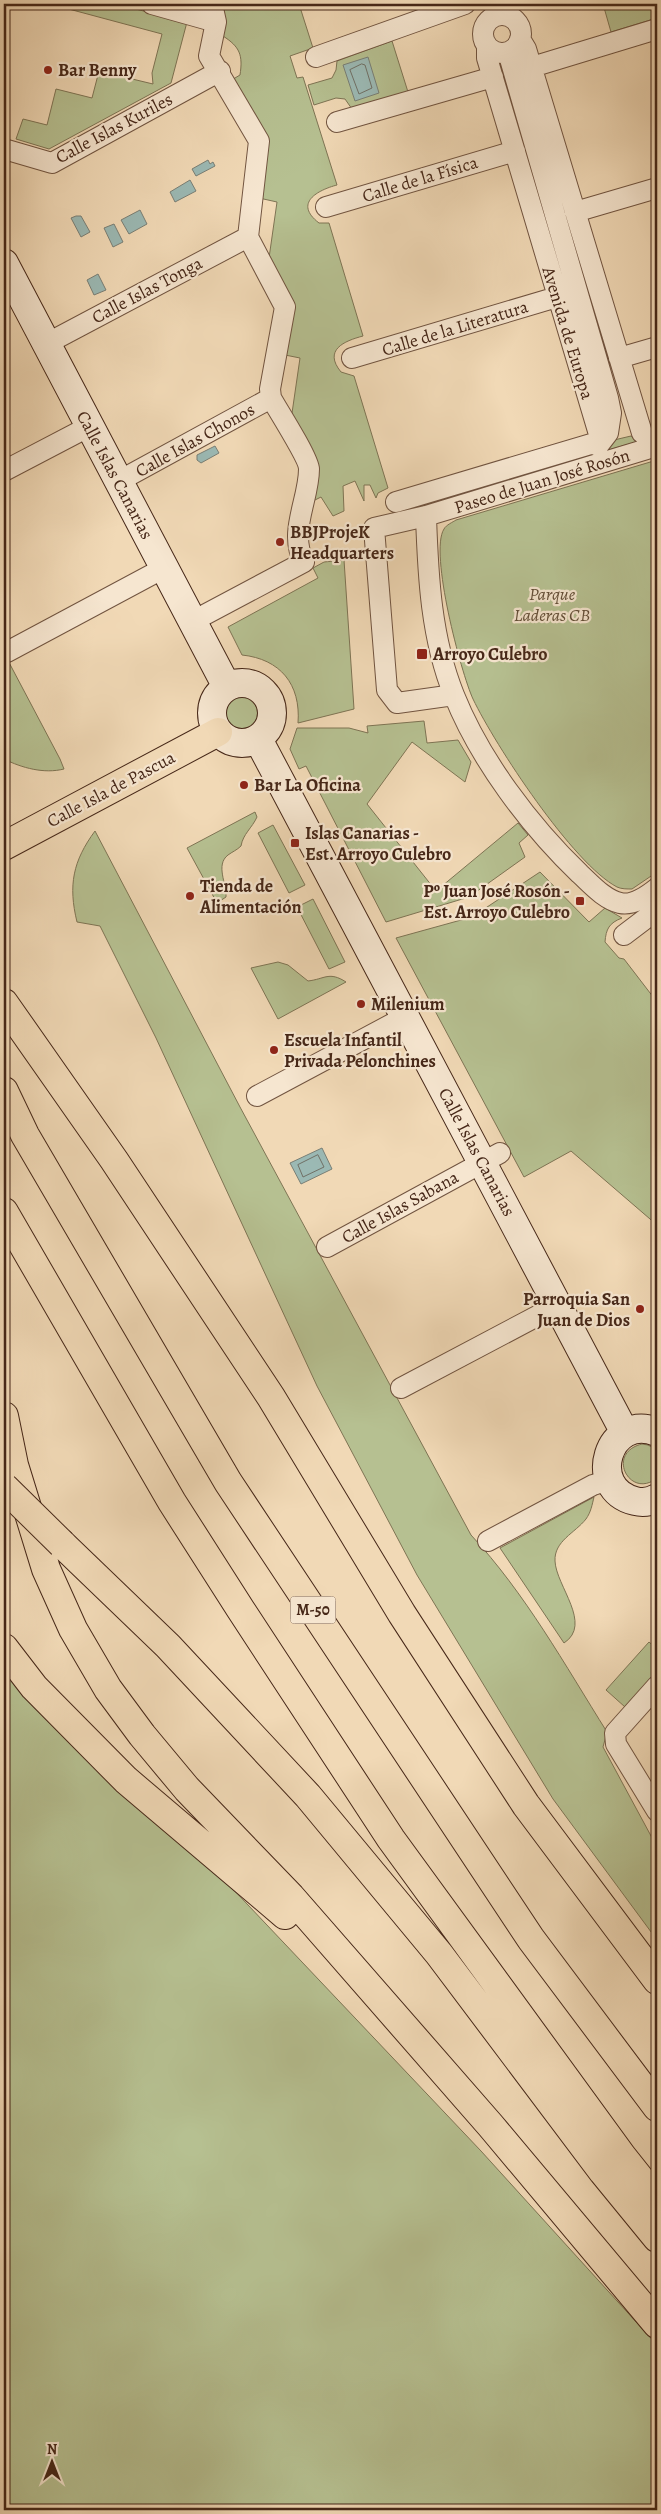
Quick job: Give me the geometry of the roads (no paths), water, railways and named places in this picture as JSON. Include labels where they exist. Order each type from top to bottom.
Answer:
[{"type":"main road","name":"Calle Isla de Pascua","points":[[4,827],[215,727]]},
{"type":"main road","name":"Calle Isla de Pascua","points":[[4,846],[215,727]]},
{"type":"main road","points":[[4,1003],[114,1160],[271,1397],[402,1614],[526,1805],[657,1980]]},
{"type":"main road","name":"M-50","points":[[4,1092],[25,1135],[228,1482],[531,1939],[657,2106]]},
{"type":"main road","points":[[4,1212],[172,1502],[380,1822],[622,2156],[657,2200]]},
{"type":"main road","points":[[4,1416],[14,1465],[46,1569],[73,1629],[108,1689],[142,1735],[187,1789],[291,1897],[491,2126],[657,2324]]},
{"type":"main road","points":[[4,1487],[168,1646],[308,1796],[439,1954],[603,2172],[657,2238]]},
{"type":"main road","points":[[4,1648],[34,1687],[126,1780],[281,1910],[408,2033]]},
{"type":"street","points":[[152,4],[214,13],[210,56],[259,141],[248,237],[285,307],[270,389],[271,398],[309,467],[297,538],[298,550],[304,562],[193,621]]},
{"type":"street","points":[[316,57],[467,4]]},
{"type":"street","name":"Avenida de Europa","points":[[467,4],[477,28],[485,39],[487,58],[557,297],[603,439]]},
{"type":"street","points":[[489,19],[507,22],[500,53],[485,39],[489,19]]},
{"type":"street","points":[[396,502],[603,439],[619,430],[644,434],[597,287],[532,67],[507,22]]},
{"type":"street","name":"Avenida de Europa","points":[[507,22],[536,150],[610,406],[614,414],[644,434]]},
{"type":"street","points":[[532,67],[657,29]]},
{"type":"street","name":"Calle Islas Kuriles","points":[[4,149],[52,163],[220,71]]},
{"type":"street","points":[[337,122],[493,77]]},
{"type":"street","points":[[536,150],[549,124]]},
{"type":"street","name":"Calle de la Física","points":[[326,207],[515,151]]},
{"type":"street","points":[[575,212],[657,188]]},
{"type":"street","points":[[536,224],[548,193]]},
{"type":"street","name":"Calle Islas Tonga","points":[[46,344],[248,237]]},
{"type":"street","name":"Avenida de Europa","points":[[570,266],[597,287]]},
{"type":"street","name":"Calle Islas Canarias","points":[[7,279],[46,344],[227,687]]},
{"type":"street","name":"Calle de la Literatura","points":[[352,358],[557,297]]},
{"type":"street","points":[[619,358],[657,346]]},
{"type":"street","name":"Calle Islas Chonos","points":[[119,481],[271,398]]},
{"type":"street","name":"Avenida de Europa","points":[[574,471],[593,454],[608,433],[610,406]]},
{"type":"street","points":[[4,472],[90,426]]},
{"type":"street","name":"Paseo de Juan José Rosón","points":[[454,694],[397,703],[387,690],[374,528],[429,515],[657,446]]},
{"type":"street","points":[[425,493],[429,515],[428,581],[436,637],[454,694],[471,730],[508,791],[553,848],[607,897],[620,903],[630,904],[657,888]]},
{"type":"street","points":[[7,652],[164,568]]},
{"type":"street","points":[[238,683],[258,687],[270,702],[271,720],[266,731],[258,739],[238,743],[225,738],[215,727],[213,702],[220,692],[227,687],[238,683]]},
{"type":"street","name":"Calle Islas Canarias","points":[[258,739],[405,1017],[491,1158],[558,1305],[625,1433]]},
{"type":"street","points":[[630,904],[632,916],[631,930],[657,910]]},
{"type":"street","points":[[257,1096],[405,1017]]},
{"type":"street","name":"Calle Islas Sabana","points":[[327,1247],[491,1158]]},
{"type":"street","points":[[401,1388],[558,1305]]},
{"type":"street","points":[[657,1432],[640,1429],[625,1433],[618,1438],[609,1452],[606,1466],[609,1480],[615,1490],[629,1499],[641,1502],[657,1498]]},
{"type":"street","points":[[488,1541],[593,1485],[609,1480]]},
{"type":"street","points":[[657,1686],[615,1734],[616,1744],[657,1811]]},
{"type":"water","points":[[368,57],[379,93],[355,101],[343,65]]},
{"type":"water","points":[[208,160],[210,164],[213,162],[215,166],[196,176],[192,169]]},
{"type":"water","points":[[190,180],[196,191],[175,202],[170,192]]},
{"type":"water","points":[[140,210],[147,224],[129,234],[121,220]]},
{"type":"water","points":[[81,216],[90,232],[81,237],[71,218]]},
{"type":"water","points":[[114,224],[123,242],[113,247],[104,228]]},
{"type":"water","points":[[98,274],[106,290],[94,295],[87,280]]},
{"type":"water","points":[[215,446],[219,453],[201,463],[197,460],[197,455]]},
{"type":"water","points":[[322,1148],[332,1169],[301,1184],[290,1163]]},
{"type":"place","name":"Bar Benny","points":[[48,70]]},
{"type":"place","name":"BBJProjeK Headquarters","points":[[280,542]]},
{"type":"place","name":"Arroyo Culebro","points":[[422,654]]},
{"type":"place","name":"Bar La Oficina","points":[[244,785]]},
{"type":"place","name":"Islas Canarias - Est. Arroyo Culebro","points":[[295,843]]},
{"type":"place","name":"Tienda de Alimentación","points":[[190,896]]},
{"type":"place","name":"Pº Juan José Rosón - Est. Arroyo Culebro","points":[[580,901]]},
{"type":"place","name":"Milenium","points":[[361,1004]]},
{"type":"place","name":"Escuela Infantil Privada Pelonchines","points":[[274,1050]]},
{"type":"place","name":"Parroquia San Juan de Dios","points":[[640,1309]]},
{"type":"park label","name":"Parque Laderas CB","points":[[552,604]]}]
